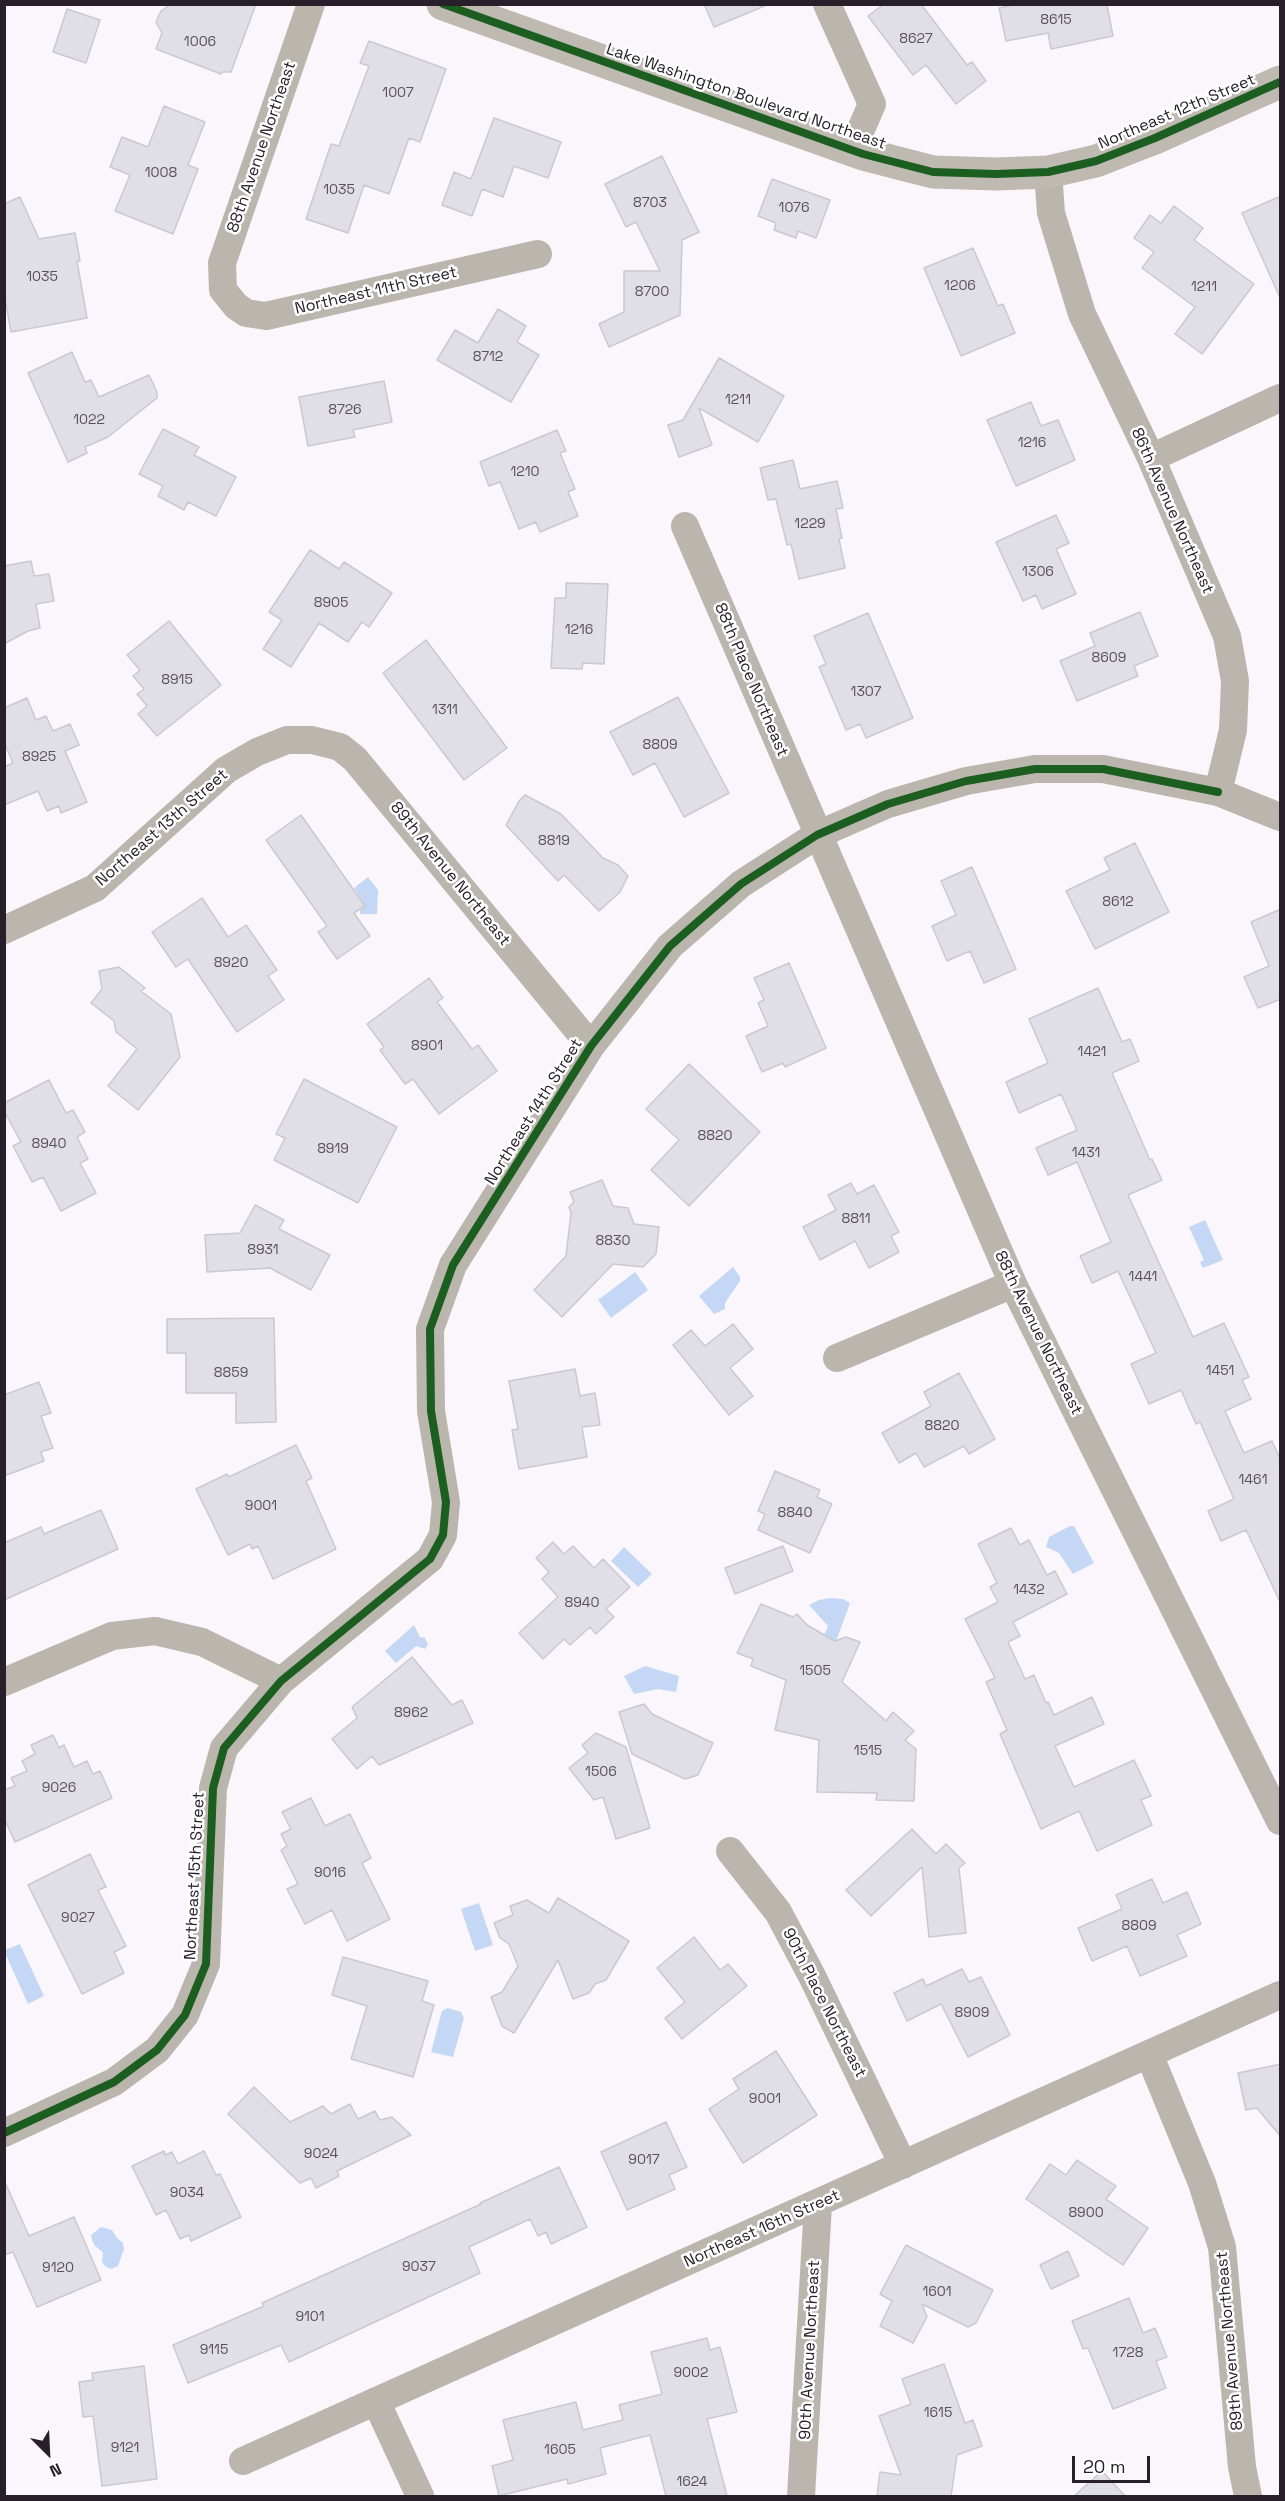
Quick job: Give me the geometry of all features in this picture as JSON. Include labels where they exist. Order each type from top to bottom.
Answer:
[{"type":"main road","name":"Lake Washington Boulevard Northeast","points":[[443,4],[852,150],[933,172],[996,174],[1048,172]]},
{"type":"main road","name":"Northeast 12th Street","points":[[1048,172],[1106,157],[1155,138],[1281,82]]},
{"type":"street","name":"88th Avenue Northeast","points":[[223,290],[222,263],[311,4]]},
{"type":"street","points":[[827,4],[872,104],[852,150]]},
{"type":"street","name":"86th Avenue Northeast","points":[[1048,172],[1051,213],[1082,314],[1151,458],[1227,636],[1235,681],[1233,730],[1218,792]]},
{"type":"street","name":"Northeast 11th Street","points":[[223,290],[236,306],[246,313],[266,316],[538,254]]},
{"type":"street","points":[[1151,458],[1281,398]]},
{"type":"street","name":"88th Place Northeast","points":[[685,526],[817,835]]},
{"type":"street","name":"Northeast 13th Street","points":[[4,930],[94,888],[226,770],[256,752],[287,740]]},
{"type":"street","name":"89th Avenue Northeast","points":[[287,740],[312,740],[340,747],[355,759],[591,1046]]},
{"type":"street","name":"Northeast 14th Street","points":[[281,1681],[430,1559],[442,1535],[446,1502],[431,1411],[430,1329],[453,1265],[591,1046],[670,946],[741,884],[817,835],[888,804],[966,781],[1035,769],[1103,769],[1218,792]]},
{"type":"street","points":[[1218,792],[1281,817]]},
{"type":"street","name":"88th Avenue Northeast","points":[[817,835],[1013,1284],[1281,1821]]},
{"type":"street","points":[[837,1358],[1013,1284]]},
{"type":"street","points":[[4,1682],[112,1636],[155,1631],[202,1642],[281,1681]]},
{"type":"street","name":"Northeast 15th Street","points":[[4,2133],[114,2082],[157,2050],[185,2015],[206,1964],[213,1788],[224,1748],[281,1681]]},
{"type":"street","name":"90th Place Northeast","points":[[730,1851],[778,1912],[812,1976],[903,2165]]},
{"type":"street","name":"Northeast 16th Street","points":[[243,2461],[1281,1995]]},
{"type":"street","name":"89th Avenue Northeast","points":[[1149,2054],[1203,2183],[1222,2247],[1242,2467],[1248,2496]]},
{"type":"street","name":"90th Avenue Northeast","points":[[801,2496],[818,2204]]},
{"type":"street","points":[[376,2401],[420,2496]]},
{"type":"water","points":[[368,877],[378,890],[377,914],[360,914],[361,899],[354,888]]},
{"type":"water","points":[[1205,1220],[1223,1260],[1203,1268],[1200,1262],[1204,1260],[1189,1227]]},
{"type":"water","points":[[733,1267],[740,1281],[725,1303],[725,1309],[714,1314],[699,1296]]},
{"type":"water","points":[[635,1272],[648,1290],[611,1318],[598,1300]]},
{"type":"water","points":[[1074,1526],[1094,1563],[1073,1574],[1059,1553],[1046,1547],[1049,1537]]},
{"type":"water","points":[[624,1547],[652,1574],[638,1587],[611,1561]]},
{"type":"water","points":[[830,1598],[843,1599],[850,1603],[834,1647],[821,1643],[828,1626],[809,1605]]},
{"type":"water","points":[[414,1625],[420,1637],[425,1638],[428,1644],[425,1649],[416,1646],[396,1663],[385,1651]]},
{"type":"water","points":[[645,1666],[679,1676],[676,1692],[658,1689],[634,1694],[624,1676]]},
{"type":"water","points":[[479,1903],[493,1945],[475,1951],[461,1909]]},
{"type":"water","points":[[20,1944],[44,1996],[28,2004],[5,1953],[5,1950]]},
{"type":"water","points":[[448,2008],[461,2012],[464,2018],[453,2057],[431,2052],[442,2011]]},
{"type":"water","points":[[101,2227],[112,2230],[123,2243],[124,2249],[118,2266],[111,2269],[102,2262],[103,2252],[95,2246],[92,2240],[91,2235]]},
{"type":"building","points":[[171,4],[256,4],[231,72],[221,74],[156,49],[162,33],[156,22],[161,11]]},
{"type":"building","points":[[704,4],[767,4],[767,5],[714,27]]},
{"type":"building","points":[[884,4],[921,4],[967,65],[972,62],[986,81],[956,104],[926,65],[913,75],[868,16]]},
{"type":"building","points":[[1018,4],[1107,5],[1113,36],[1051,49],[1048,33],[1006,41],[999,8]]},
{"type":"building","points":[[67,9],[100,20],[86,63],[53,52]]},
{"type":"building","points":[[369,41],[446,69],[420,142],[409,138],[389,194],[364,185],[348,233],[306,219],[331,144],[339,146],[369,66],[360,63]]},
{"type":"building","points":[[164,106],[205,122],[188,165],[198,169],[173,234],[115,211],[130,175],[110,167],[122,137],[148,147]]},
{"type":"building","points":[[494,118],[561,142],[548,178],[514,166],[503,197],[482,189],[472,216],[442,205],[454,172],[471,179]]},
{"type":"building","points":[[662,156],[699,232],[682,240],[680,315],[609,347],[599,324],[624,312],[624,271],[660,271],[636,222],[626,227],[605,184]]},
{"type":"building","points":[[772,179],[830,200],[816,238],[798,231],[796,238],[774,230],[776,223],[758,216]]},
{"type":"building","points":[[1281,196],[1281,300],[1242,213]]},
{"type":"building","points":[[20,197],[39,239],[75,233],[80,261],[77,261],[87,318],[11,332],[4,293],[4,204]]},
{"type":"building","points":[[1174,206],[1203,228],[1194,240],[1254,284],[1202,354],[1175,334],[1195,307],[1142,268],[1154,252],[1134,238],[1150,215],[1161,223]]},
{"type":"building","points":[[973,248],[998,306],[1003,304],[1015,333],[961,356],[924,268]]},
{"type":"building","points":[[498,309],[526,326],[517,342],[539,355],[511,402],[437,360],[455,330],[478,343]]},
{"type":"building","points":[[72,352],[85,382],[91,380],[99,397],[149,375],[157,392],[157,398],[108,437],[85,447],[87,453],[68,462],[28,373]]},
{"type":"building","points":[[719,358],[784,396],[758,442],[699,408],[712,445],[679,457],[668,425],[683,420]]},
{"type":"building","points":[[384,381],[392,422],[353,430],[355,437],[308,446],[299,397]]},
{"type":"building","points":[[1031,402],[1041,426],[1058,420],[1075,460],[1016,486],[987,420]]},
{"type":"building","points":[[163,429],[199,447],[194,455],[236,477],[216,516],[188,502],[184,510],[158,496],[163,486],[139,474]]},
{"type":"building","points":[[557,430],[566,451],[560,453],[575,489],[568,492],[578,516],[540,532],[536,522],[519,529],[500,482],[489,486],[480,462]]},
{"type":"building","points":[[793,460],[800,489],[837,481],[843,508],[836,509],[845,568],[799,579],[791,544],[787,545],[776,499],[768,500],[760,468]]},
{"type":"building","points":[[1056,515],[1069,543],[1056,549],[1076,594],[1042,609],[1036,595],[1023,601],[996,542]]},
{"type":"building","points":[[310,550],[339,569],[344,562],[392,593],[369,627],[362,622],[348,642],[319,623],[291,667],[263,649],[282,620],[269,612]]},
{"type":"building","points":[[31,561],[34,576],[49,574],[54,601],[36,604],[40,628],[28,631],[4,644],[4,566]]},
{"type":"building","points":[[566,583],[608,584],[604,664],[583,663],[582,669],[551,668],[555,598],[566,598]]},
{"type":"building","points":[[1140,612],[1158,656],[1134,666],[1138,676],[1077,701],[1060,661],[1095,646],[1090,633]]},
{"type":"building","points":[[868,613],[913,718],[866,738],[860,724],[846,730],[819,667],[826,664],[814,636]]},
{"type":"building","points":[[169,621],[221,685],[157,736],[138,714],[147,706],[137,694],[144,689],[133,676],[140,670],[127,655]]},
{"type":"building","points":[[426,640],[507,748],[464,780],[383,673]]},
{"type":"building","points":[[678,697],[729,793],[684,817],[655,763],[633,775],[610,732]]},
{"type":"building","points":[[27,698],[36,720],[46,716],[53,731],[70,724],[79,745],[65,751],[87,802],[61,813],[59,806],[47,811],[38,791],[4,805],[4,767],[13,763],[4,742],[4,708]]},
{"type":"building","points":[[525,795],[561,814],[603,858],[618,865],[628,876],[620,892],[599,911],[564,875],[558,881],[506,825],[519,801]]},
{"type":"building","points":[[301,815],[365,906],[354,913],[370,936],[337,959],[318,932],[327,926],[266,840]]},
{"type":"building","points":[[1135,843],[1169,912],[1095,949],[1066,891],[1110,870],[1104,858]]},
{"type":"building","points":[[972,867],[1016,969],[984,983],[970,951],[947,961],[932,926],[956,915],[941,881]]},
{"type":"building","points":[[202,898],[228,937],[246,925],[277,970],[268,976],[284,1000],[237,1032],[188,959],[176,967],[152,932]]},
{"type":"building","points":[[1281,909],[1281,999],[1258,1008],[1244,977],[1269,966],[1251,922]]},
{"type":"building","points":[[789,963],[826,1048],[785,1067],[783,1063],[762,1072],[746,1036],[768,1026],[758,1003],[764,1000],[754,978]]},
{"type":"building","points":[[119,967],[145,988],[141,991],[171,1014],[180,1057],[138,1110],[108,1086],[137,1049],[116,1032],[114,1021],[91,1003],[102,989],[99,971]]},
{"type":"building","points":[[429,978],[443,998],[437,1002],[472,1049],[478,1045],[497,1071],[439,1114],[413,1079],[405,1084],[380,1050],[384,1047],[367,1024]]},
{"type":"building","points":[[1098,988],[1122,1042],[1130,1039],[1139,1061],[1112,1073],[1150,1160],[1152,1159],[1162,1180],[1128,1195],[1193,1337],[1224,1323],[1249,1377],[1242,1380],[1251,1399],[1225,1411],[1244,1453],[1272,1441],[1281,1461],[1281,1604],[1246,1530],[1221,1541],[1208,1511],[1234,1499],[1200,1422],[1196,1424],[1181,1390],[1149,1404],[1131,1364],[1156,1353],[1118,1271],[1092,1283],[1080,1256],[1111,1242],[1077,1162],[1048,1175],[1036,1148],[1077,1130],[1061,1094],[1019,1113],[1006,1082],[1048,1063],[1029,1019]]},
{"type":"building","points":[[689,1064],[760,1132],[689,1206],[651,1170],[679,1140],[646,1109]]},
{"type":"building","points":[[304,1079],[397,1127],[358,1203],[274,1160],[285,1138],[276,1134]]},
{"type":"building","points":[[49,1080],[66,1113],[73,1110],[85,1132],[77,1137],[88,1159],[80,1163],[96,1193],[61,1211],[43,1177],[32,1182],[13,1146],[21,1142],[4,1111],[4,1103]]},
{"type":"building","points":[[602,1180],[613,1206],[628,1208],[634,1224],[659,1227],[656,1254],[643,1267],[613,1264],[562,1317],[534,1290],[566,1256],[571,1213],[569,1207],[574,1202],[570,1192]]},
{"type":"building","points":[[851,1183],[857,1194],[874,1185],[899,1232],[891,1236],[899,1252],[869,1268],[855,1241],[820,1260],[803,1227],[836,1210],[828,1195]]},
{"type":"building","points":[[255,1205],[284,1220],[279,1229],[330,1255],[311,1290],[270,1268],[207,1272],[205,1235],[240,1233]]},
{"type":"building","points":[[274,1318],[276,1422],[236,1423],[236,1393],[186,1393],[186,1353],[167,1353],[167,1319]]},
{"type":"building","points":[[733,1324],[753,1349],[730,1368],[753,1396],[729,1415],[673,1345],[691,1330],[705,1346]]},
{"type":"building","points":[[575,1369],[580,1396],[595,1393],[600,1425],[582,1427],[587,1457],[519,1469],[512,1430],[518,1429],[509,1381]]},
{"type":"building","points":[[959,1373],[995,1439],[969,1454],[964,1446],[924,1467],[916,1453],[899,1463],[882,1433],[931,1406],[924,1392]]},
{"type":"building","points":[[39,1382],[51,1413],[41,1416],[53,1448],[41,1452],[44,1461],[4,1476],[4,1395]]},
{"type":"building","points":[[296,1445],[312,1478],[306,1481],[336,1549],[273,1579],[258,1546],[252,1549],[250,1544],[228,1555],[196,1489],[227,1474],[229,1477]]},
{"type":"building","points":[[775,1471],[820,1490],[817,1497],[832,1504],[810,1553],[758,1530],[765,1514],[758,1511]]},
{"type":"building","points":[[101,1510],[118,1549],[4,1600],[4,1543],[41,1527],[44,1534]]},
{"type":"building","points":[[1011,1528],[1020,1545],[1029,1540],[1047,1575],[1055,1571],[1067,1594],[1013,1622],[1020,1636],[1008,1642],[1025,1679],[1034,1675],[1054,1715],[1092,1697],[1104,1724],[1055,1746],[1074,1787],[1134,1760],[1151,1796],[1141,1800],[1152,1825],[1097,1851],[1079,1811],[1041,1829],[1000,1734],[1007,1730],[986,1682],[995,1678],[965,1619],[998,1602],[990,1587],[997,1583],[978,1544]]},
{"type":"building","points":[[553,1542],[564,1554],[573,1546],[594,1568],[603,1559],[630,1587],[606,1609],[614,1617],[596,1634],[590,1627],[570,1645],[564,1639],[543,1659],[519,1633],[558,1597],[542,1579],[549,1572],[536,1558]]},
{"type":"building","points":[[783,1546],[793,1571],[735,1594],[725,1568]]},
{"type":"building","points":[[761,1604],[793,1617],[797,1614],[807,1625],[835,1641],[846,1637],[860,1642],[842,1682],[886,1721],[893,1712],[914,1731],[905,1740],[916,1749],[914,1801],[876,1800],[877,1793],[817,1792],[819,1740],[775,1730],[786,1680],[751,1666],[753,1659],[737,1653]]},
{"type":"building","points":[[412,1657],[452,1705],[462,1700],[473,1723],[379,1765],[372,1756],[357,1769],[332,1739],[357,1718],[352,1707]]},
{"type":"building","points":[[644,1704],[652,1714],[713,1743],[698,1775],[685,1779],[632,1754],[619,1712]]},
{"type":"building","points":[[596,1733],[626,1747],[650,1828],[616,1839],[603,1797],[594,1800],[569,1768],[588,1753],[582,1745]]},
{"type":"building","points":[[53,1735],[59,1748],[64,1745],[74,1767],[87,1761],[93,1774],[100,1771],[112,1798],[15,1842],[4,1818],[4,1790],[15,1786],[11,1778],[27,1771],[22,1761],[35,1754],[31,1745]]},
{"type":"building","points":[[311,1798],[325,1826],[350,1814],[371,1858],[362,1863],[390,1919],[347,1941],[332,1910],[305,1924],[287,1889],[298,1884],[281,1850],[287,1846],[281,1834],[291,1829],[282,1812]]},
{"type":"building","points":[[912,1829],[936,1854],[946,1844],[965,1863],[959,1868],[966,1933],[929,1937],[922,1867],[871,1916],[846,1890]]},
{"type":"building","points":[[90,1854],[106,1887],[98,1890],[126,1946],[114,1952],[124,1973],[82,1994],[28,1885]]},
{"type":"building","points":[[1152,1879],[1163,1903],[1187,1892],[1201,1924],[1177,1935],[1187,1956],[1140,1976],[1127,1946],[1092,1961],[1078,1928],[1122,1909],[1116,1895]]},
{"type":"building","points":[[558,1898],[629,1941],[606,1980],[595,1984],[589,1993],[573,1999],[558,1960],[514,2033],[502,2026],[491,1997],[502,1992],[518,1966],[509,1944],[500,1938],[494,1923],[513,1915],[510,1906],[527,1900],[549,1913]]},
{"type":"building","points":[[694,1937],[720,1970],[728,1964],[747,1986],[682,2039],[665,2018],[685,2002],[657,1968]]},
{"type":"building","points":[[343,1957],[428,1981],[422,2001],[434,2005],[413,2077],[351,2059],[367,2006],[332,1995]]},
{"type":"building","points":[[962,1969],[969,1982],[981,1977],[1010,2035],[968,2057],[941,2004],[907,2021],[894,1993],[923,1979],[926,1986]]},
{"type":"building","points":[[776,2051],[817,2115],[743,2163],[709,2109],[739,2089],[733,2079]]},
{"type":"building","points":[[1281,2064],[1281,2137],[1257,2108],[1246,2110],[1238,2073]]},
{"type":"building","points":[[254,2087],[290,2122],[323,2106],[331,2114],[350,2104],[358,2119],[375,2111],[380,2120],[392,2117],[411,2135],[337,2171],[339,2176],[316,2188],[311,2178],[300,2183],[228,2114]]},
{"type":"building","points":[[666,2122],[687,2167],[669,2175],[675,2189],[627,2210],[601,2152]]},
{"type":"building","points":[[164,2151],[165,2155],[172,2152],[178,2164],[204,2151],[216,2175],[220,2174],[241,2217],[191,2241],[189,2235],[180,2239],[166,2210],[156,2215],[132,2166]]},
{"type":"building","points":[[1077,2160],[1116,2186],[1106,2199],[1148,2228],[1123,2265],[1026,2199],[1050,2164],[1066,2175]]},
{"type":"building","points":[[559,2167],[587,2227],[551,2244],[546,2232],[538,2236],[530,2219],[469,2247],[480,2273],[289,2362],[281,2345],[188,2383],[173,2345],[264,2306],[262,2303]]},
{"type":"building","points":[[4,2180],[29,2236],[74,2217],[101,2280],[37,2307],[13,2252],[4,2255]]},
{"type":"building","points":[[906,2245],[993,2290],[976,2323],[968,2327],[922,2304],[927,2317],[913,2343],[880,2326],[892,2301],[880,2294]]},
{"type":"building","points":[[1068,2251],[1079,2276],[1051,2289],[1040,2265]]},
{"type":"building","points":[[1129,2298],[1143,2333],[1155,2328],[1167,2357],[1156,2361],[1166,2388],[1113,2409],[1088,2348],[1083,2349],[1072,2321]]},
{"type":"building","points":[[707,2338],[710,2350],[720,2347],[737,2412],[707,2419],[727,2496],[666,2496],[650,2435],[600,2448],[606,2474],[568,2484],[567,2479],[499,2496],[492,2466],[513,2460],[503,2420],[576,2402],[583,2430],[623,2420],[619,2405],[662,2394],[651,2352]]},
{"type":"building","points":[[944,2364],[965,2423],[973,2420],[982,2446],[957,2455],[951,2496],[877,2496],[880,2472],[901,2475],[879,2416],[911,2404],[902,2379]]},
{"type":"building","points":[[144,2366],[157,2479],[102,2486],[93,2416],[83,2417],[79,2382],[93,2380],[92,2373]]},
{"type":"building","points":[[1102,2471],[1125,2496],[1074,2496]]},
{"type":"cycle path","points":[[443,4],[863,154],[933,172],[996,174],[1048,172],[1096,161],[1155,138],[1280,82]]},
{"type":"cycle path","points":[[4,2133],[114,2082],[157,2050],[185,2015],[206,1964],[213,1788],[224,1748],[281,1681],[430,1559],[443,1535],[446,1502],[431,1411],[430,1329],[453,1265],[591,1046],[670,946],[741,884],[817,835],[888,804],[966,781],[1035,769],[1103,769],[1218,792]]}]
